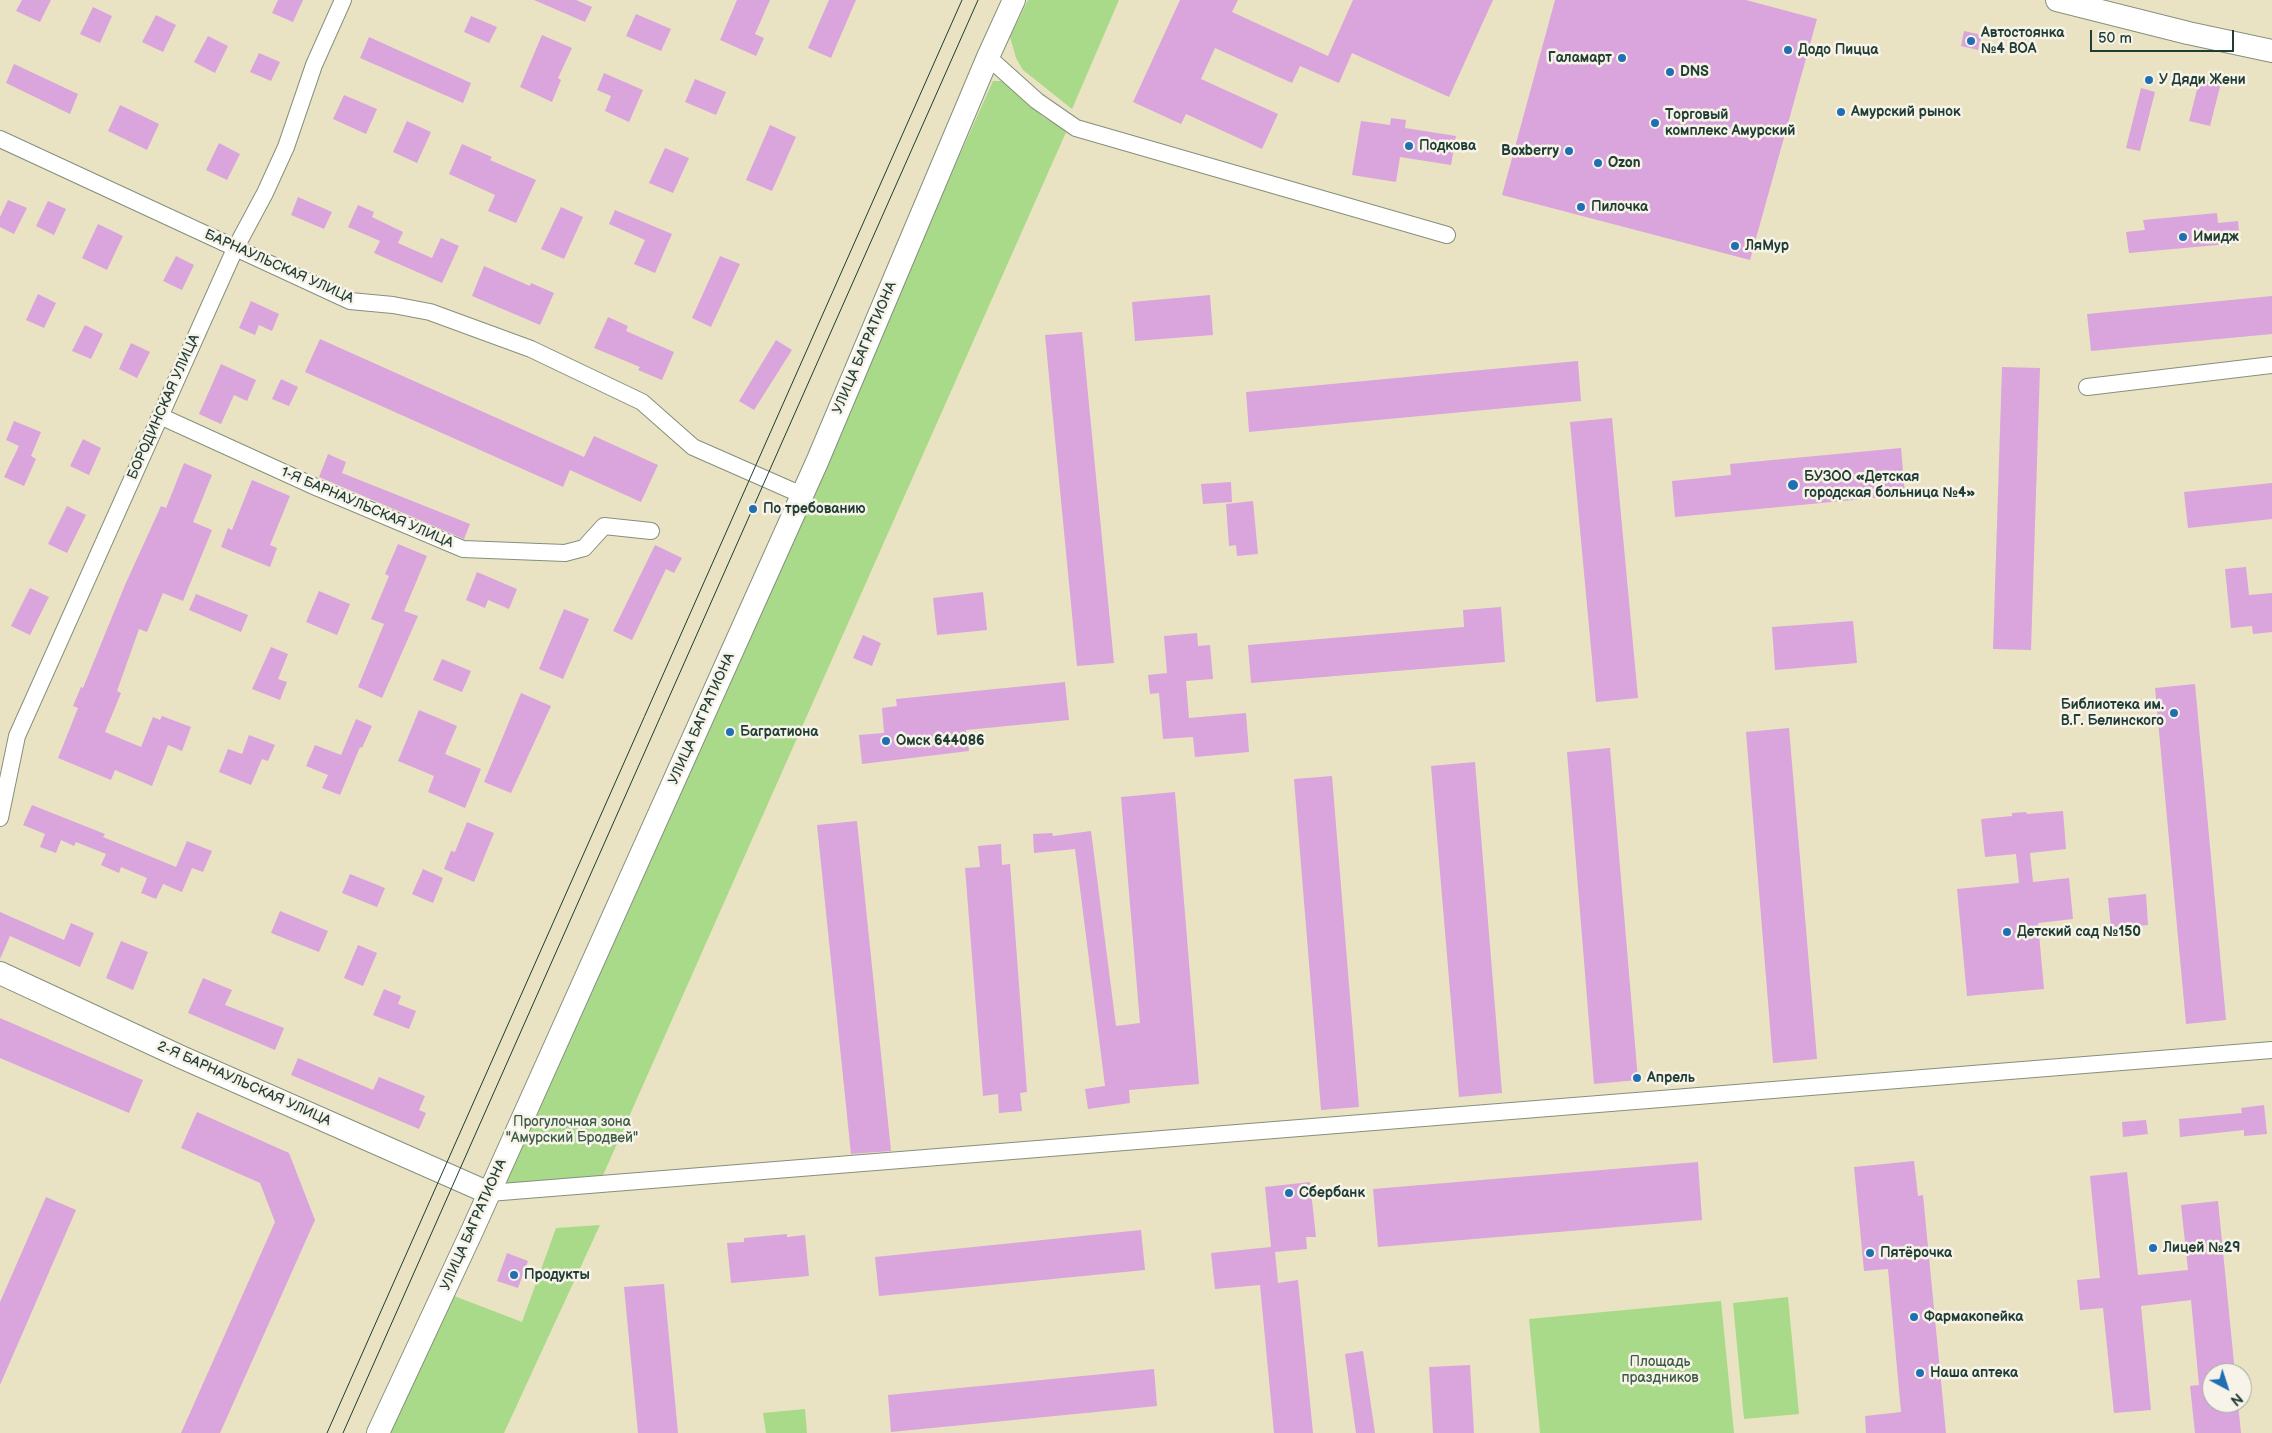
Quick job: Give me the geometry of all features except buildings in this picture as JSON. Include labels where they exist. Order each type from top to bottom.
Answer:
[{"type":"street","name":"БОРОДИНСКАЯ УЛИЦА","points":[[0,818],[17,736],[236,248],[265,193],[286,147],[314,65],[343,0]]},
{"type":"street","name":"УЛИЦА БАГРАТИОНА","points":[[378,1433],[489,1193],[802,495],[1014,0]]},
{"type":"street","points":[[2057,0],[2188,33],[2272,51]]},
{"type":"street","points":[[988,57],[1037,101],[1076,128],[1447,235]]},
{"type":"street","name":"БАРНАУЛЬСКАЯ УЛИЦА","points":[[0,140],[350,301],[393,305],[430,312],[531,349],[642,402],[693,447],[802,495]]},
{"type":"street","points":[[2087,387],[2272,365]]},
{"type":"street","name":"1-Я БАРНАУЛЬСКАЯ УЛИЦА","points":[[160,416],[318,488],[464,549],[565,553],[584,548],[604,526],[651,531]]},
{"type":"street","name":"2-Я БАРНАУЛЬСКАЯ УЛИЦА","points":[[0,973],[181,1057],[489,1193]]},
{"type":"street","points":[[489,1193],[2272,1050]]},
{"type":"green space","points":[[1028,0],[1119,0],[1072,109],[1023,70],[1016,58],[1010,37]]},
{"type":"green space","name":"Прогулочная зона \"Амурский Бродвей\"","points":[[993,81],[1003,81],[1043,117],[1067,130],[596,1191],[509,1186],[504,1177],[505,1167]]},
{"type":"green space","points":[[600,1225],[504,1433],[388,1433],[449,1294],[522,1322],[556,1228]]},
{"type":"green space","points":[[1788,1297],[1799,1414],[1744,1419],[1733,1303]]},
{"type":"green space","name":"Площадь праздников","points":[[1721,1301],[1734,1433],[1540,1433],[1529,1319]]},
{"type":"green space","points":[[805,1409],[807,1433],[766,1433],[763,1413]]},
{"type":"tram line","points":[[327,1433],[962,0]]},
{"type":"tram line","points":[[343,1433],[978,0]]},
{"type":"place","name":"Автостоянка №4 ВОА","points":[[1971,41]]},
{"type":"place","name":"Додо Пицца","points":[[1788,50]]},
{"type":"place","name":"Галамарт","points":[[1622,58]]},
{"type":"place","name":"DNS","points":[[1670,72]]},
{"type":"place","name":"У Дяди Жени","points":[[2149,80]]},
{"type":"place","name":"Амурский рынок","points":[[1841,112]]},
{"type":"place","name":"Торговый комплекс Амурский","points":[[1655,123]]},
{"type":"place","name":"Подкова","points":[[1409,146]]},
{"type":"place","name":"Boxberry","points":[[1569,151]]},
{"type":"place","name":"Ozon","points":[[1598,163]]},
{"type":"place","name":"Пилочка","points":[[1581,207]]},
{"type":"place","name":"Имидж","points":[[2183,237]]},
{"type":"place","name":"ЛяМур","points":[[1735,246]]},
{"type":"place","name":"БУЗОО «Детская городская больница №4»","points":[[1793,485]]},
{"type":"place","name":"По требованию","points":[[753,509]]},
{"type":"place","name":"Библиотека им. В.Г. Белинского","points":[[2174,713]]},
{"type":"place","name":"Багратиона","points":[[730,732]]},
{"type":"place","name":"Омск 644086","points":[[886,741]]},
{"type":"place","name":"Детский сад №150","points":[[2007,932]]},
{"type":"place","name":"Апрель","points":[[1637,1078]]},
{"type":"place","name":"Сбербанк","points":[[1289,1193]]},
{"type":"place","name":"Лицей №29","points":[[2153,1248]]},
{"type":"place","name":"Пятёрочка","points":[[1870,1253]]},
{"type":"place","name":"Продукты","points":[[514,1275]]},
{"type":"place","name":"Фармакопейка","points":[[1914,1317]]},
{"type":"place","name":"Наша аптека","points":[[1920,1373]]}]
